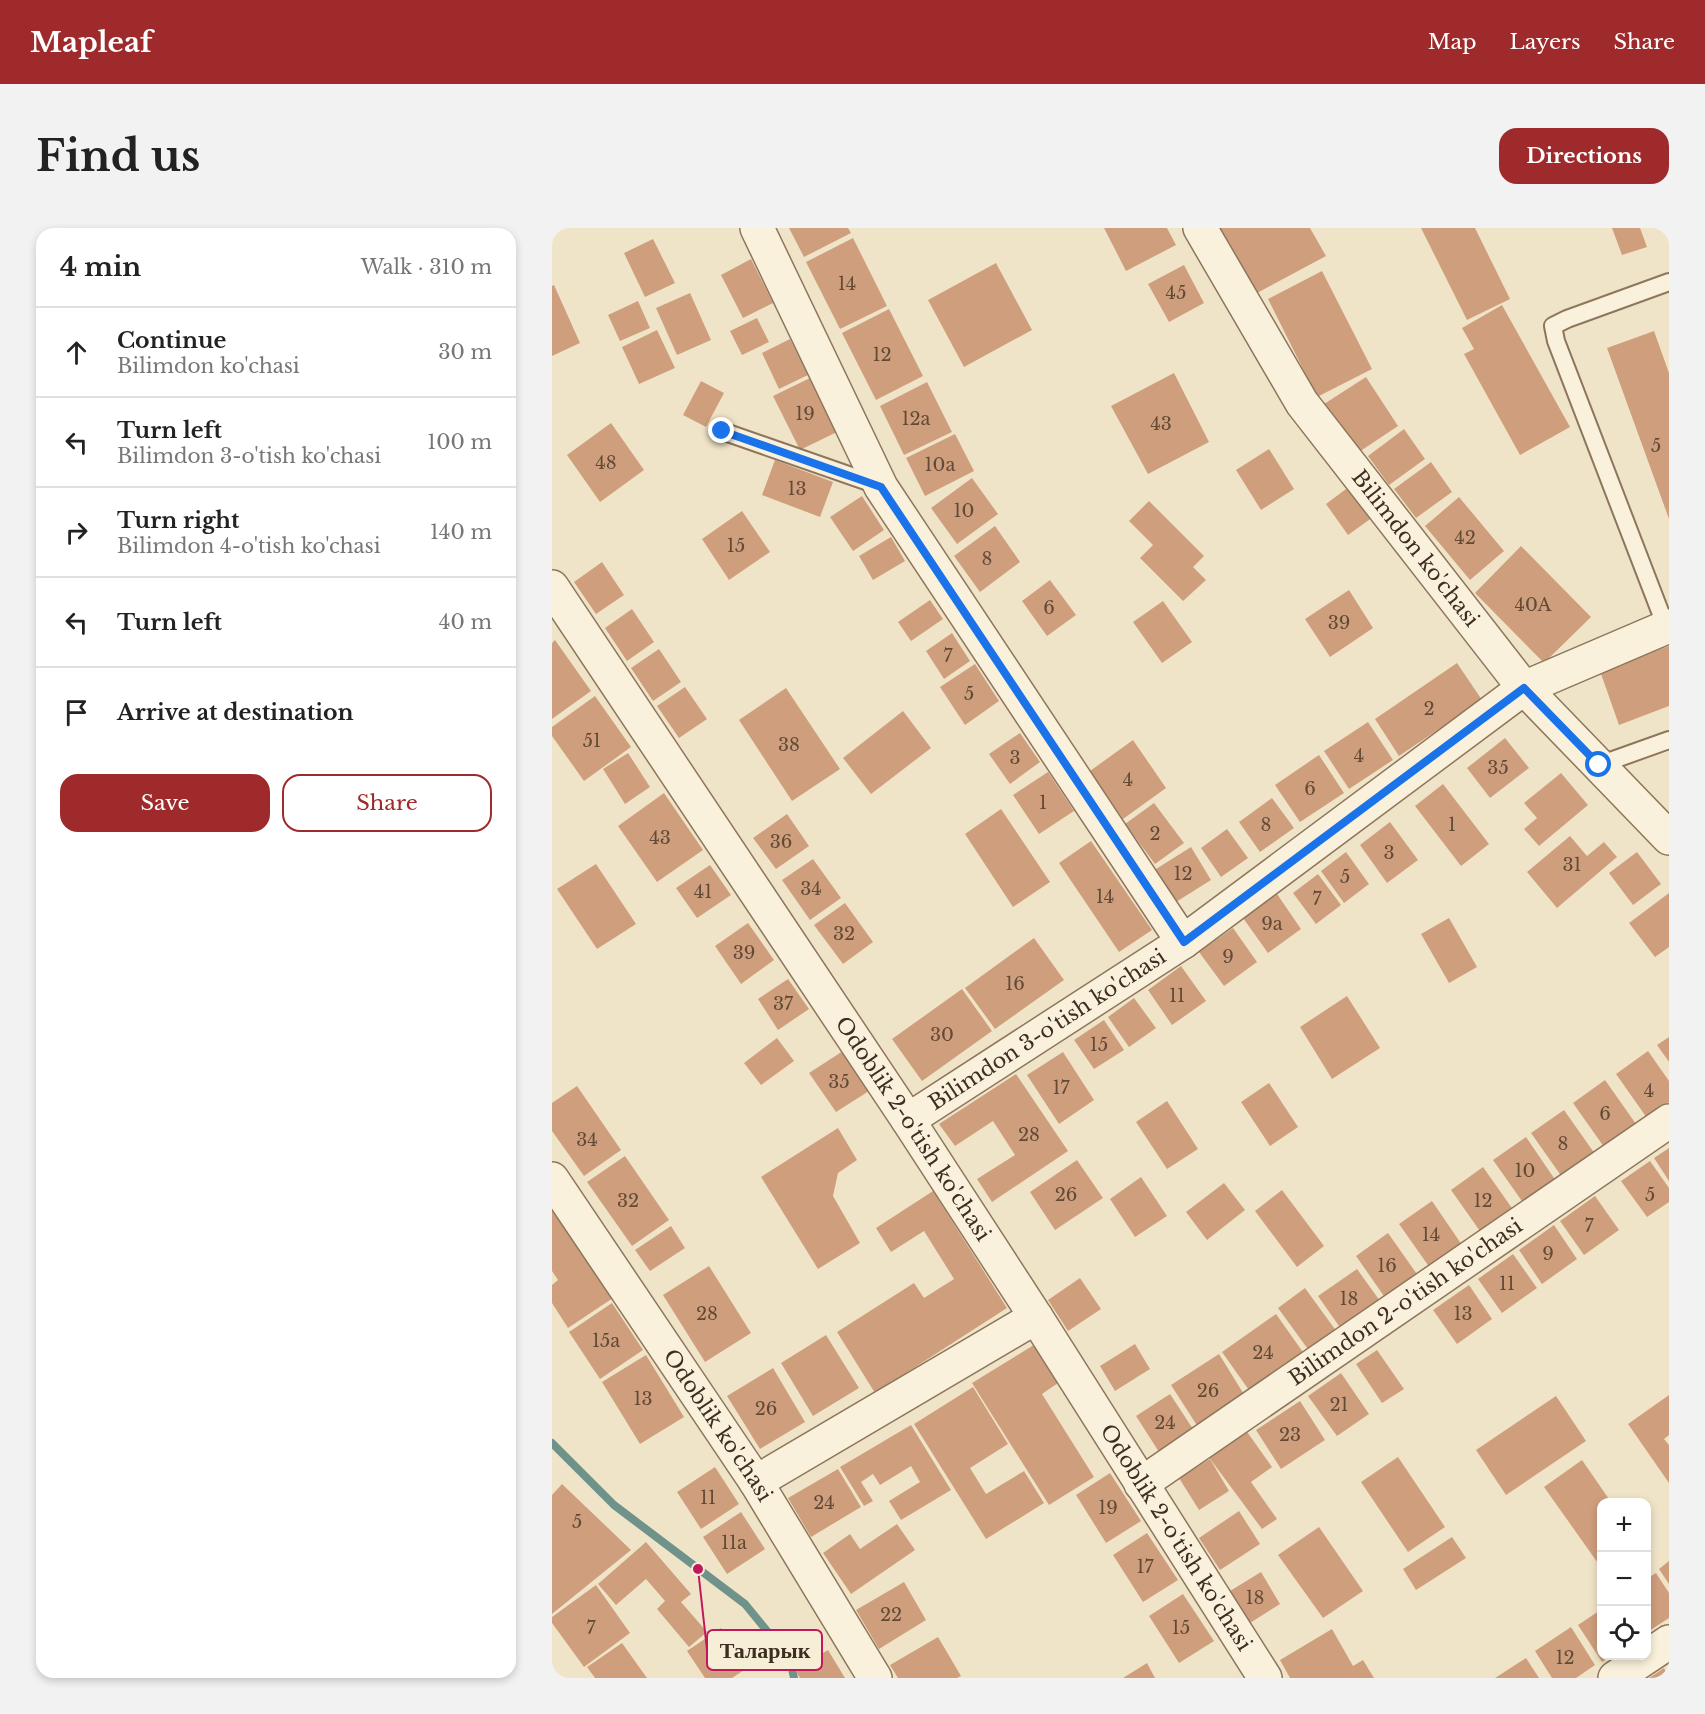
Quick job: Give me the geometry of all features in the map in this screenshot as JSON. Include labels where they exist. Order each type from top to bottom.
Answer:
[{"type":"street","points":[[757,228],[881,487],[1184,942]]},
{"type":"street","name":"Bilimdon ko'chasi","points":[[1200,228],[1302,403],[1524,688],[1669,838]]},
{"type":"street","name":"Odoblik 2-o'tish ko'chasi","points":[[552,586],[908,1120],[1265,1678]]},
{"type":"street","name":"Bilimdon 3-o'tish ko'chasi","points":[[908,1120],[1184,942],[1524,688],[1668,627]]},
{"type":"street","name":"Bilimdon 2-o'tish ko'chasi","points":[[1142,1484],[1669,1121]]},
{"type":"street","name":"Odoblik ko'chasi","points":[[552,1179],[756,1482],[876,1678]]},
{"type":"street","points":[[756,1482],[1036,1317]]},
{"type":"street","points":[[1615,1678],[1669,1642]]},
{"type":"lane","points":[[1668,627],[1556,341],[1553,326],[1669,282]]},
{"type":"lane","points":[[722,431],[881,487]]},
{"type":"lane","points":[[1599,765],[1669,740]]},
{"type":"building","points":[[789,228],[848,228],[851,233],[804,257]]},
{"type":"building","points":[[1104,228],[1167,228],[1176,245],[1126,271]]},
{"type":"building","points":[[1220,228],[1310,228],[1326,256],[1255,294]]},
{"type":"building","points":[[1421,228],[1475,228],[1510,299],[1467,320]]},
{"type":"building","points":[[1612,228],[1640,228],[1647,247],[1622,255]]},
{"type":"building","points":[[853,238],[887,306],[840,329],[806,262]]},
{"type":"building","points":[[653,239],[675,283],[645,297],[624,253]]},
{"type":"building","points":[[751,259],[773,303],[743,318],[721,275]]},
{"type":"building","points":[[996,263],[1032,330],[964,367],[928,300]]},
{"type":"building","points":[[1184,265],[1204,303],[1169,322],[1148,284]]},
{"type":"building","points":[[1322,271],[1372,369],[1317,397],[1268,299]]},
{"type":"building","points":[[554,285],[580,343],[552,356],[552,286]]},
{"type":"building","points":[[690,293],[711,340],[677,355],[656,308]]},
{"type":"building","points":[[638,301],[650,328],[620,341],[608,315]]},
{"type":"building","points":[[1502,305],[1570,427],[1520,455],[1464,354],[1474,349],[1462,328]]},
{"type":"building","points":[[889,309],[923,376],[876,400],[842,333]]},
{"type":"building","points":[[757,318],[769,342],[742,355],[730,331]]},
{"type":"building","points":[[657,330],[675,368],[639,384],[622,347]]},
{"type":"building","points":[[1654,331],[1669,373],[1669,519],[1607,348]]},
{"type":"building","points":[[790,339],[808,375],[779,389],[762,353]]},
{"type":"building","points":[[1174,373],[1209,442],[1148,474],[1111,406]]},
{"type":"building","points":[[1366,377],[1398,426],[1356,454],[1324,404]]},
{"type":"building","points":[[810,378],[837,432],[800,450],[773,396]]},
{"type":"building","points":[[701,381],[724,393],[706,427],[683,415]]},
{"type":"building","points":[[927,382],[952,432],[904,455],[880,406]]},
{"type":"building","points":[[611,423],[644,470],[600,502],[567,455]]},
{"type":"building","points":[[1404,429],[1425,459],[1389,485],[1368,456]]},
{"type":"building","points":[[955,434],[974,471],[925,496],[906,458]]},
{"type":"building","points":[[1269,449],[1294,489],[1261,510],[1236,470]]},
{"type":"building","points":[[775,460],[833,482],[820,517],[762,495]]},
{"type":"building","points":[[1431,462],[1452,492],[1416,518],[1394,489]]},
{"type":"building","points":[[972,478],[998,514],[957,544],[931,508]]},
{"type":"building","points":[[1350,486],[1373,517],[1348,535],[1326,504]]},
{"type":"building","points":[[862,496],[884,530],[853,551],[830,517]]},
{"type":"building","points":[[1459,497],[1504,551],[1470,580],[1425,526]]},
{"type":"building","points":[[1149,501],[1204,556],[1193,567],[1206,580],[1183,601],[1140,558],[1153,545],[1129,521]]},
{"type":"building","points":[[742,511],[770,552],[729,580],[702,539]]},
{"type":"building","points":[[995,526],[1020,562],[980,592],[954,556]]},
{"type":"building","points":[[891,537],[905,561],[873,580],[859,556]]},
{"type":"building","points":[[1521,546],[1591,617],[1544,663],[1475,593]]},
{"type":"building","points":[[602,562],[624,595],[596,614],[574,582]]},
{"type":"building","points":[[1050,580],[1076,615],[1047,636],[1022,601]]},
{"type":"building","points":[[1349,590],[1373,628],[1330,657],[1305,619]]},
{"type":"building","points":[[930,600],[943,619],[911,641],[898,622]]},
{"type":"building","points":[[1163,601],[1192,642],[1162,663],[1133,622]]},
{"type":"building","points":[[632,609],[654,642],[627,661],[605,628]]},
{"type":"building","points":[[952,633],[970,661],[944,679],[926,651]]},
{"type":"building","points":[[555,640],[591,691],[552,719],[552,643]]},
{"type":"building","points":[[1669,646],[1669,706],[1619,725],[1600,671]]},
{"type":"building","points":[[659,649],[681,682],[653,701],[631,668]]},
{"type":"building","points":[[1457,663],[1482,700],[1399,756],[1375,719]]},
{"type":"building","points":[[975,664],[999,701],[965,725],[940,687]]},
{"type":"building","points":[[685,687],[707,719],[679,738],[657,706]]},
{"type":"building","points":[[786,688],[840,769],[792,801],[739,720]]},
{"type":"building","points":[[595,696],[631,747],[584,781],[552,736],[552,727]]},
{"type":"building","points":[[903,711],[931,748],[871,794],[843,758]]},
{"type":"building","points":[[1368,722],[1393,760],[1349,789],[1324,751]]},
{"type":"building","points":[[1020,733],[1040,762],[1010,784],[989,754]]},
{"type":"building","points":[[1505,738],[1529,768],[1490,798],[1467,768]]},
{"type":"building","points":[[1133,740],[1166,788],[1123,819],[1090,771]]},
{"type":"building","points":[[628,753],[650,787],[625,804],[603,769]]},
{"type":"building","points":[[1319,755],[1344,793],[1300,822],[1275,785]]},
{"type":"building","points":[[1048,772],[1074,811],[1039,834],[1013,795]]},
{"type":"building","points":[[1561,773],[1588,805],[1539,846],[1524,829],[1537,818],[1524,803]]},
{"type":"building","points":[[1443,784],[1489,844],[1461,866],[1415,806]]},
{"type":"building","points":[[664,793],[703,850],[657,882],[618,826]]},
{"type":"building","points":[[1272,798],[1294,828],[1260,852],[1239,822]]},
{"type":"building","points":[[1154,803],[1184,843],[1155,864],[1125,824]]},
{"type":"building","points":[[1001,809],[1050,882],[1013,907],[965,834]]},
{"type":"building","points":[[787,814],[809,846],[776,869],[753,838]]},
{"type":"building","points":[[1390,822],[1418,860],[1387,883],[1360,845]]},
{"type":"building","points":[[1227,829],[1248,858],[1221,877],[1201,848]]},
{"type":"building","points":[[1570,836],[1587,856],[1604,842],[1617,857],[1557,908],[1527,872]]},
{"type":"building","points":[[1091,841],[1152,930],[1119,952],[1059,863]]},
{"type":"building","points":[[1191,847],[1211,880],[1176,902],[1156,869]]},
{"type":"building","points":[[1346,852],[1369,884],[1344,903],[1321,871]]},
{"type":"building","points":[[1637,852],[1661,884],[1633,905],[1609,873]]},
{"type":"building","points":[[813,859],[841,898],[810,920],[782,880]]},
{"type":"building","points":[[596,864],[636,924],[597,949],[557,889]]},
{"type":"building","points":[[710,865],[731,895],[697,918],[676,888]]},
{"type":"building","points":[[1318,874],[1341,905],[1316,924],[1293,893]]},
{"type":"building","points":[[1669,893],[1669,947],[1655,957],[1629,923]]},
{"type":"building","points":[[1277,894],[1301,929],[1268,953],[1243,918]]},
{"type":"building","points":[[845,903],[873,942],[843,964],[814,925]]},
{"type":"building","points":[[1449,918],[1477,967],[1449,983],[1421,934]]},
{"type":"building","points":[[748,923],[774,960],[741,984],[715,946]]},
{"type":"building","points":[[1233,928],[1257,962],[1224,986],[1199,952]]},
{"type":"building","points":[[1034,938],[1064,980],[995,1029],[965,988]]},
{"type":"building","points":[[1181,966],[1206,1001],[1172,1025],[1148,990]]},
{"type":"building","points":[[788,979],[809,1009],[778,1030],[758,999]]},
{"type":"building","points":[[962,989],[992,1031],[922,1081],[892,1039]]},
{"type":"building","points":[[1347,996],[1380,1048],[1332,1079],[1300,1027]]},
{"type":"building","points":[[1134,998],[1156,1028],[1129,1047],[1108,1017]]},
{"type":"building","points":[[1104,1020],[1124,1050],[1094,1069],[1074,1040]]},
{"type":"building","points":[[1669,1037],[1669,1062],[1657,1045]]},
{"type":"building","points":[[777,1038],[794,1061],[761,1085],[744,1063]]},
{"type":"building","points":[[843,1051],[869,1091],[836,1112],[809,1073]]},
{"type":"building","points":[[1648,1051],[1669,1081],[1669,1102],[1647,1118],[1616,1074]]},
{"type":"building","points":[[1063,1052],[1094,1100],[1059,1124],[1027,1075]]},
{"type":"building","points":[[1016,1074],[1068,1151],[992,1202],[977,1179],[1015,1155],[993,1121],[955,1146],[939,1124]]},
{"type":"building","points":[[1605,1080],[1636,1124],[1604,1147],[1573,1103]]},
{"type":"building","points":[[1269,1083],[1298,1127],[1270,1146],[1241,1102]]},
{"type":"building","points":[[577,1086],[621,1150],[584,1176],[552,1131],[552,1103]]},
{"type":"building","points":[[1167,1101],[1198,1149],[1167,1169],[1136,1122]]},
{"type":"building","points":[[1564,1110],[1595,1154],[1562,1177],[1531,1133]]},
{"type":"building","points":[[838,1128],[857,1160],[838,1173],[833,1196],[860,1243],[818,1269],[761,1177]]},
{"type":"building","points":[[1526,1137],[1556,1181],[1524,1204],[1493,1160]]},
{"type":"building","points":[[1669,1148],[1669,1181],[1654,1158]]},
{"type":"building","points":[[625,1156],[669,1220],[632,1246],[587,1182]]},
{"type":"building","points":[[1077,1160],[1103,1198],[1055,1230],[1030,1192]]},
{"type":"building","points":[[1650,1161],[1669,1188],[1669,1202],[1647,1217],[1621,1181]]},
{"type":"building","points":[[1483,1167],[1514,1211],[1482,1234],[1451,1190]]},
{"type":"building","points":[[1141,1177],[1167,1216],[1135,1237],[1110,1199]]},
{"type":"building","points":[[1224,1183],[1245,1210],[1207,1240],[1186,1212]]},
{"type":"building","points":[[1282,1190],[1324,1246],[1297,1267],[1255,1211]]},
{"type":"building","points":[[933,1191],[1007,1308],[875,1393],[837,1332],[914,1283],[924,1298],[954,1279],[924,1231],[891,1252],[876,1228]]},
{"type":"building","points":[[1595,1196],[1619,1230],[1584,1255],[1560,1221]]},
{"type":"building","points":[[1432,1201],[1462,1245],[1430,1268],[1399,1224]]},
{"type":"building","points":[[552,1207],[613,1298],[568,1328],[552,1303],[552,1285],[558,1280],[552,1271]]},
{"type":"building","points":[[1554,1225],[1577,1259],[1542,1284],[1519,1250]]},
{"type":"building","points":[[671,1226],[685,1248],[650,1271],[635,1250]]},
{"type":"building","points":[[1388,1233],[1419,1277],[1386,1299],[1356,1256]]},
{"type":"building","points":[[1513,1254],[1537,1288],[1502,1313],[1478,1279]]},
{"type":"building","points":[[709,1266],[751,1333],[705,1362],[663,1295]]},
{"type":"building","points":[[1357,1269],[1380,1301],[1341,1329],[1318,1296]]},
{"type":"building","points":[[1080,1278],[1101,1309],[1068,1331],[1048,1300]]},
{"type":"building","points":[[1469,1285],[1492,1319],[1457,1344],[1433,1310]]},
{"type":"building","points":[[1305,1288],[1337,1332],[1310,1352],[1278,1308]]},
{"type":"building","points":[[612,1303],[643,1350],[600,1379],[569,1332]]},
{"type":"building","points":[[1276,1314],[1305,1355],[1251,1393],[1222,1352]]},
{"type":"building","points":[[826,1335],[859,1388],[813,1416],[781,1363]]},
{"type":"building","points":[[1037,1343],[1061,1381],[1042,1394],[1094,1477],[1049,1505],[972,1383]]},
{"type":"building","points":[[1135,1344],[1150,1369],[1115,1391],[1100,1366]]},
{"type":"building","points":[[1377,1350],[1404,1389],[1382,1403],[1356,1364]]},
{"type":"building","points":[[1219,1354],[1245,1396],[1198,1427],[1171,1385]]},
{"type":"building","points":[[646,1355],[684,1417],[640,1444],[602,1382]]},
{"type":"building","points":[[773,1368],[805,1422],[760,1449],[727,1396]]},
{"type":"building","points":[[1341,1373],[1369,1414],[1337,1436],[1308,1396]]},
{"type":"building","points":[[973,1387],[1008,1444],[970,1468],[986,1494],[1024,1471],[1044,1503],[986,1539],[914,1424]]},
{"type":"building","points":[[1170,1394],[1193,1429],[1159,1452],[1136,1416]]},
{"type":"building","points":[[1669,1395],[1669,1435],[1664,1439],[1669,1445],[1669,1483],[1628,1424]]},
{"type":"building","points":[[1556,1396],[1586,1441],[1506,1495],[1476,1450]]},
{"type":"building","points":[[1300,1401],[1325,1440],[1281,1469],[1256,1430]]},
{"type":"building","points":[[911,1425],[951,1490],[901,1520],[889,1501],[920,1482],[911,1466],[880,1485],[873,1474],[861,1482],[873,1501],[864,1506],[840,1467]]},
{"type":"building","points":[[1245,1429],[1272,1467],[1251,1482],[1277,1519],[1262,1529],[1208,1456]]},
{"type":"building","points":[[1398,1457],[1445,1527],[1408,1552],[1361,1482]]},
{"type":"building","points":[[1210,1459],[1229,1491],[1199,1510],[1179,1478]]},
{"type":"building","points":[[1582,1460],[1608,1498],[1597,1498],[1597,1562],[1544,1487]]},
{"type":"building","points":[[715,1467],[739,1504],[701,1529],[677,1492]]},
{"type":"building","points":[[838,1469],[861,1507],[811,1537],[788,1498]]},
{"type":"building","points":[[1110,1473],[1141,1521],[1106,1543],[1076,1495]]},
{"type":"building","points":[[562,1484],[631,1550],[552,1614],[552,1495]]},
{"type":"building","points":[[1239,1511],[1260,1544],[1220,1570],[1199,1538]]},
{"type":"building","points":[[741,1512],[765,1549],[727,1574],[703,1537]]},
{"type":"building","points":[[897,1524],[915,1550],[851,1594],[823,1553],[850,1534],[860,1549]]},
{"type":"building","points":[[1319,1527],[1363,1591],[1323,1618],[1278,1555]]},
{"type":"building","points":[[1147,1533],[1178,1580],[1143,1602],[1113,1555]]},
{"type":"building","points":[[1452,1537],[1466,1558],[1416,1590],[1403,1569]]},
{"type":"building","points":[[646,1542],[691,1594],[681,1602],[707,1632],[689,1647],[657,1609],[665,1601],[646,1579],[616,1605],[598,1584]]},
{"type":"building","points":[[1669,1561],[1669,1584],[1659,1569]]},
{"type":"building","points":[[1261,1572],[1280,1604],[1250,1623],[1230,1591]]},
{"type":"building","points":[[1656,1573],[1669,1593],[1669,1618],[1651,1630],[1651,1606],[1651,1576]]},
{"type":"building","points":[[904,1582],[926,1620],[879,1649],[856,1610]]},
{"type":"building","points":[[596,1585],[630,1633],[584,1667],[552,1623],[552,1617]]},
{"type":"building","points":[[1183,1594],[1214,1641],[1179,1663],[1149,1616]]},
{"type":"building","points":[[1597,1612],[1597,1654],[1578,1625]]},
{"type":"building","points":[[1571,1627],[1595,1665],[1576,1678],[1552,1678],[1535,1651]]},
{"type":"building","points":[[721,1628],[747,1668],[732,1678],[705,1678],[687,1651]]},
{"type":"building","points":[[1332,1629],[1353,1666],[1363,1660],[1374,1678],[1290,1678],[1280,1660]]},
{"type":"building","points":[[938,1637],[961,1676],[957,1678],[898,1678],[890,1665]]},
{"type":"building","points":[[622,1643],[647,1678],[595,1678],[587,1667]]},
{"type":"building","points":[[828,1650],[845,1678],[800,1678],[795,1670]]},
{"type":"building","points":[[1526,1658],[1539,1678],[1495,1678]]},
{"type":"building","points":[[1147,1663],[1155,1678],[1123,1678]]},
{"type":"building","points":[[1664,1668],[1669,1678],[1649,1678]]},
{"type":"waterway","points":[[552,1443],[614,1505],[745,1604],[790,1659],[794,1678]]},
{"type":"place","name":"Таларык","points":[[698,1569]]},
{"type":"route","points":[[722,431],[881,487],[1184,942],[1524,688],[1599,765]]}]
